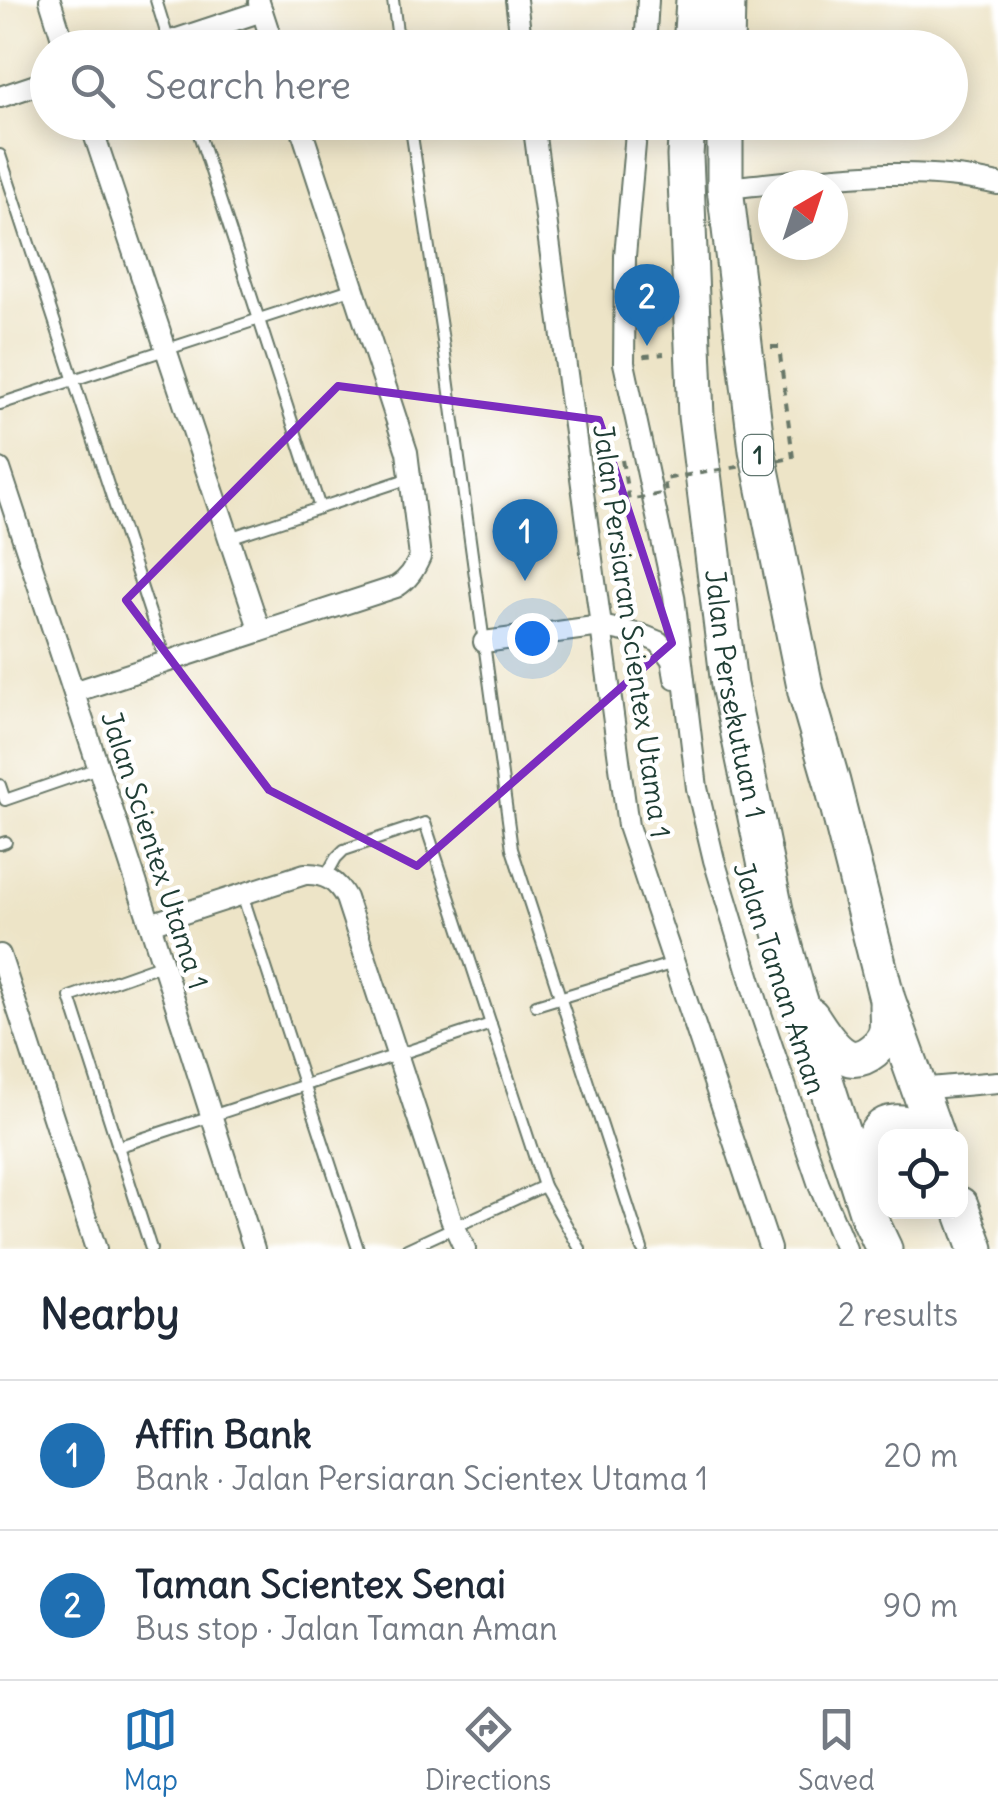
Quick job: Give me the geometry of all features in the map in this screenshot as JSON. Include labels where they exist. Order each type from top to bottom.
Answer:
[{"type":"highway","points":[[692,30],[694,0]]},
{"type":"highway","points":[[726,0],[726,30]]},
{"type":"highway","name":"Jalan Persekutuan 1","points":[[686,140],[696,416],[729,685],[774,910],[868,1215],[884,1249]]},
{"type":"highway","name":"1","points":[[725,140],[724,188],[757,450],[806,692],[886,999],[933,1129]]},
{"type":"highway","points":[[798,994],[824,1034],[850,1058],[863,1056],[879,1046],[886,1031],[886,999]]},
{"type":"highway","points":[[881,1129],[899,1122],[916,1129]]},
{"type":"highway","points":[[868,1215],[871,1147],[878,1132]]},
{"type":"highway","points":[[965,1219],[976,1249]]},
{"type":"street","points":[[50,0],[59,30]]},
{"type":"street","points":[[516,0],[520,30]]},
{"type":"street","points":[[646,30],[648,0]]},
{"type":"street","points":[[202,30],[260,6],[268,30]]},
{"type":"street","points":[[0,97],[30,87]]},
{"type":"street","points":[[96,140],[260,631]]},
{"type":"street","points":[[74,692],[396,587],[414,571],[420,557],[408,452],[305,140]]},
{"type":"street","name":"Jalan Persiaran Scientex Utama 1","points":[[534,140],[628,826],[770,1249]]},
{"type":"street","name":"Jalan Taman Aman","points":[[635,140],[625,256],[624,363],[674,596],[697,788],[714,860],[758,1005],[819,1185],[846,1249]]},
{"type":"street","points":[[724,188],[871,174],[974,178],[998,184]]},
{"type":"street","name":"Jalan Scientex Utama 1","points":[[0,469],[254,1249]]},
{"type":"street","points":[[484,642],[601,626],[642,634],[660,642],[672,660],[697,788]]},
{"type":"street","points":[[150,924],[305,874],[326,876],[341,889],[454,1227],[465,1249]]},
{"type":"street","points":[[0,955],[96,1249]]},
{"type":"street","points":[[918,1090],[998,1082]]},
{"type":"lane","points":[[156,0],[161,30]]},
{"type":"lane","points":[[392,0],[396,30]]},
{"type":"lane","points":[[201,140],[320,508]]},
{"type":"lane","points":[[413,140],[512,850],[642,1249]]},
{"type":"lane","points":[[0,155],[166,662]]},
{"type":"lane","points":[[0,404],[354,288]]},
{"type":"lane","points":[[229,538],[410,478]]},
{"type":"lane","points":[[0,785],[5,800],[99,768]]},
{"type":"lane","points":[[326,876],[344,850],[425,823],[544,1186],[580,1249]]},
{"type":"lane","points":[[242,894],[358,1249]]},
{"type":"lane","points":[[536,1005],[674,962]]},
{"type":"lane","points":[[151,1249],[70,997],[163,964]]},
{"type":"lane","points":[[117,1147],[491,1024]]},
{"type":"lane","points":[[407,1249],[544,1186]]},
{"type":"path","points":[[622,460],[628,500],[666,493],[664,479],[793,458],[779,347]]},
{"type":"highlighted area","points":[[338,386],[599,420],[672,643],[417,866],[269,790],[126,600]]},
{"type":"place","name":"Taman Scientex Senai","points":[[647,346]]},
{"type":"place","name":"Affin Bank","points":[[525,581]]}]
